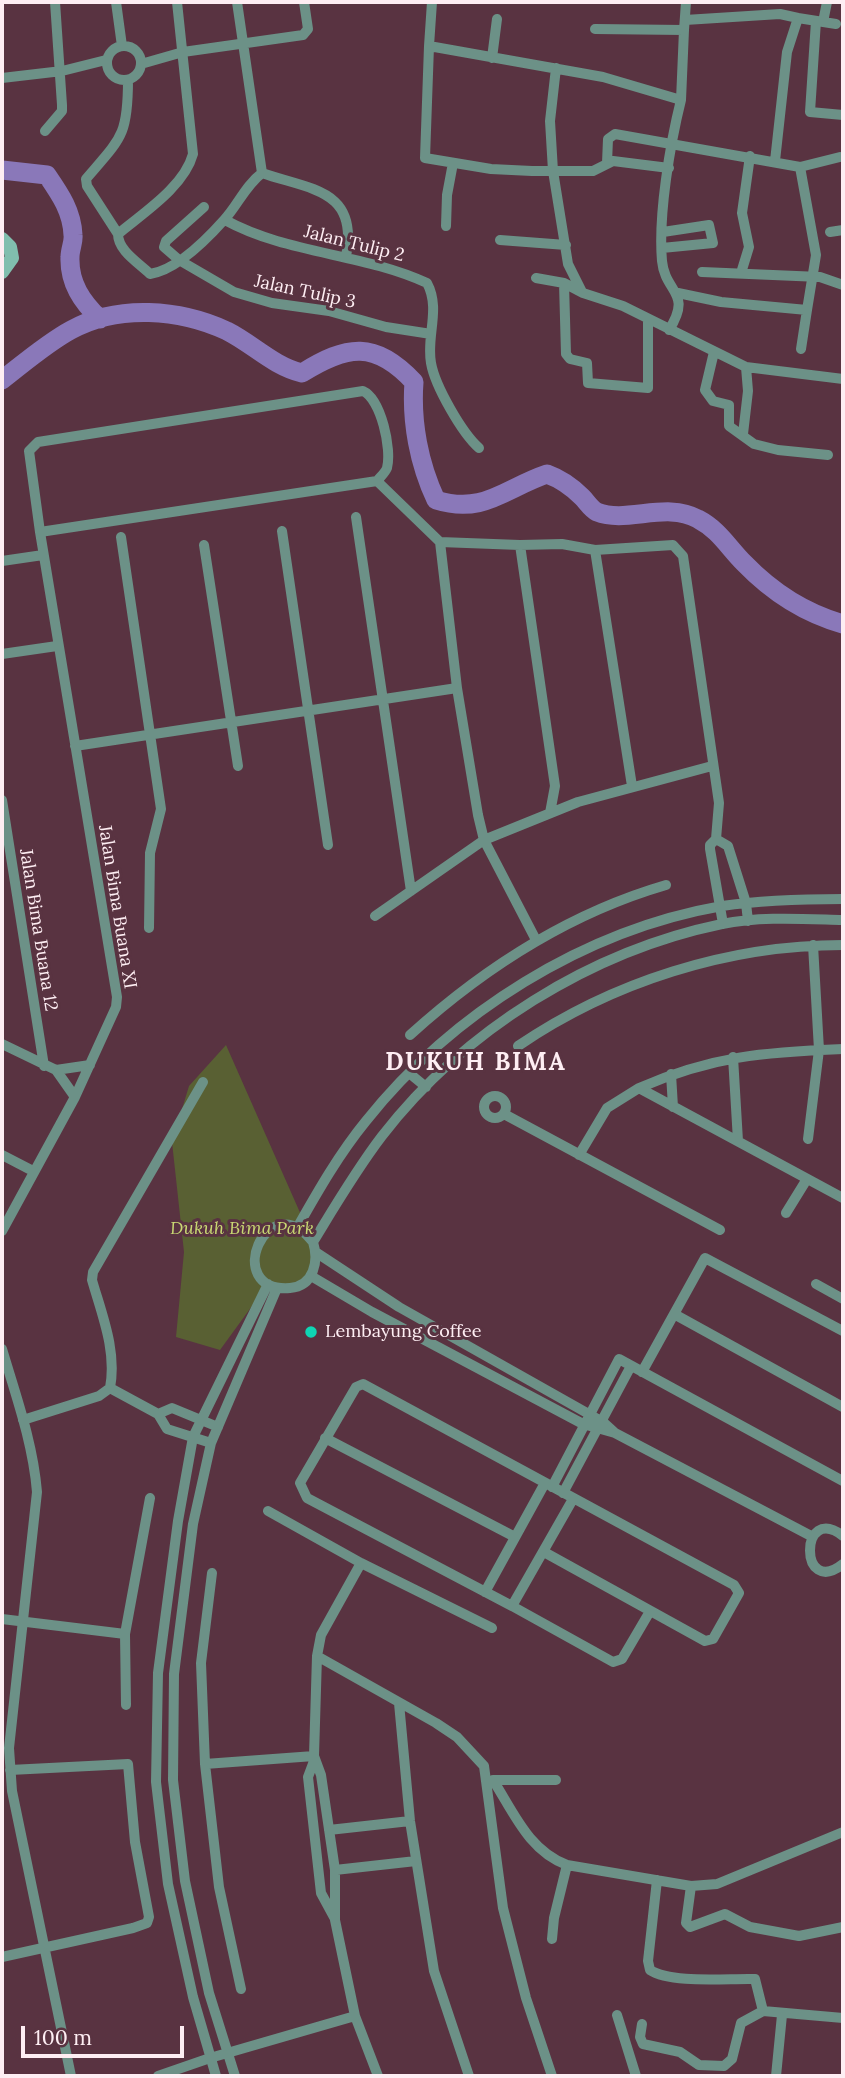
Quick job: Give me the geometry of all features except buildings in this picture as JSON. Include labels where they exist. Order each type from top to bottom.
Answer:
[{"type":"main road","points":[[2,239],[10,247],[12,258],[2,272]]},
{"type":"street","points":[[45,131],[62,111],[62,71],[55,2]]},
{"type":"street","points":[[116,2],[122,46]]},
{"type":"street","points":[[118,234],[166,192],[190,165],[193,139],[177,2]]},
{"type":"street","points":[[128,80],[128,113],[120,141],[86,179],[87,186],[118,234],[123,249],[150,274],[160,273],[225,220],[261,173],[237,2]]},
{"type":"street","points":[[141,64],[183,52],[305,34],[308,29],[304,2]]},
{"type":"street","points":[[432,2],[425,158],[491,169],[593,171],[607,163],[625,162],[669,168]]},
{"type":"street","points":[[669,330],[679,309],[678,293],[666,276],[662,248],[670,143],[681,100],[686,2]]},
{"type":"street","points":[[827,2],[820,21],[810,112],[843,115]]},
{"type":"street","points":[[595,29],[684,25],[780,14],[836,24]]},
{"type":"street","points":[[775,161],[787,52],[798,18]]},
{"type":"street","points":[[492,58],[497,19]]},
{"type":"street","points":[[122,46],[133,49],[141,64],[137,74],[128,80],[112,76],[107,60],[112,50],[122,46]]},
{"type":"street","points":[[429,46],[603,77],[681,100]]},
{"type":"street","points":[[2,78],[62,71],[107,60]]},
{"type":"street","points":[[556,68],[550,121],[553,171],[568,264],[583,293]]},
{"type":"street","points":[[607,163],[608,139],[612,134],[750,156],[800,167],[841,157]]},
{"type":"street","points":[[741,273],[749,247],[742,213],[750,156]]},
{"type":"street","points":[[446,226],[453,163]]},
{"type":"street","points":[[800,167],[813,229],[813,277],[801,349]]},
{"type":"street","points":[[261,173],[317,188],[331,197],[348,222],[350,233],[346,257]]},
{"type":"street","points":[[179,260],[168,253],[166,241],[204,207]]},
{"type":"street","name":"Jalan Tulip 2","points":[[225,220],[272,240],[403,272],[426,283],[432,292],[434,319],[431,334]]},
{"type":"street","points":[[662,248],[713,243],[709,225],[663,232]]},
{"type":"street","points":[[830,232],[843,230]]},
{"type":"street","points":[[500,240],[566,245]]},
{"type":"street","name":"Jalan Tulip 3","points":[[179,260],[234,292],[272,303],[329,311],[386,327],[431,334]]},
{"type":"street","points":[[702,272],[820,277],[843,285]]},
{"type":"street","points":[[536,278],[564,282],[583,293],[649,319],[746,367],[843,379]]},
{"type":"street","points":[[564,282],[566,354],[570,359],[587,363],[588,383],[648,388],[649,319]]},
{"type":"street","points":[[678,293],[721,302],[807,310]]},
{"type":"street","points":[[431,334],[431,363],[440,388],[467,435],[480,448]]},
{"type":"street","points":[[714,352],[706,395],[713,401],[729,405],[729,426],[754,444],[778,450],[828,455]]},
{"type":"street","points":[[743,434],[748,391],[746,367]]},
{"type":"street","name":"Jalan Bima Buana XI","points":[[2,1231],[75,1097],[116,1007],[117,997],[57,646],[29,451],[38,442],[63,435],[363,391],[371,394],[378,404],[388,458],[386,471],[377,481]]},
{"type":"street","points":[[40,532],[377,481],[440,542],[457,688],[484,840],[536,940]]},
{"type":"street","points":[[356,517],[411,891]]},
{"type":"street","points":[[282,531],[328,845]]},
{"type":"street","points":[[121,537],[161,809],[150,853],[149,929]]},
{"type":"street","points":[[440,542],[562,544],[595,550],[663,544],[673,545],[683,556],[720,816],[716,839],[710,849],[723,924]]},
{"type":"street","points":[[204,545],[238,766]]},
{"type":"street","points":[[520,545],[555,786],[550,813]]},
{"type":"street","points":[[595,550],[632,786]]},
{"type":"street","points":[[2,561],[43,555]]},
{"type":"street","points":[[2,654],[57,646]]},
{"type":"street","points":[[75,746],[457,688]]},
{"type":"street","points":[[375,916],[484,840],[550,813],[632,786],[712,766]]},
{"type":"street","name":"Jalan Bima Buana 12","points":[[2,800],[44,1066]]},
{"type":"street","points":[[716,839],[726,842],[728,846],[746,903],[748,921]]},
{"type":"street","points":[[411,1035],[536,940],[587,914],[666,886]]},
{"type":"street","points":[[297,1228],[329,1172],[359,1131],[409,1073],[472,1018],[552,967],[617,937],[662,921],[720,907],[746,903],[843,900]]},
{"type":"street","points":[[601,1426],[589,1413],[399,1307],[315,1248],[297,1228],[282,1226],[267,1231],[257,1242],[256,1265],[272,1286],[292,1288],[311,1276],[315,1248],[346,1186],[383,1134],[426,1087],[468,1048],[514,1014],[563,984],[614,959],[668,939],[723,924],[843,919]]},
{"type":"street","points":[[518,1046],[605,997],[664,974],[741,956],[813,945],[843,945]]},
{"type":"street","points":[[808,1139],[819,1050],[813,945]]},
{"type":"street","points":[[2,1044],[56,1070],[90,1065]]},
{"type":"street","points":[[579,1155],[607,1108],[639,1087],[671,1074],[733,1056],[843,1049]]},
{"type":"street","points":[[733,1056],[737,1141]]},
{"type":"street","points":[[56,1070],[75,1097]]},
{"type":"street","points":[[409,1073],[426,1087]]},
{"type":"street","points":[[671,1074],[673,1107]]},
{"type":"street","points":[[23,1420],[99,1396],[110,1388],[113,1370],[108,1334],[92,1280],[93,1272],[203,1082]]},
{"type":"street","points":[[639,1087],[843,1198]]},
{"type":"street","points":[[504,1114],[720,1230]]},
{"type":"street","points":[[2,1155],[33,1171]]},
{"type":"street","points":[[786,1213],[807,1179]]},
{"type":"street","points":[[642,1372],[705,1258],[843,1331]]},
{"type":"street","points":[[311,1276],[583,1424],[601,1426],[813,1537],[831,1530],[843,1536]]},
{"type":"street","points":[[816,1284],[843,1298]]},
{"type":"street","points":[[216,2076],[168,1884],[156,1782],[158,1673],[178,1521],[194,1437],[272,1286]]},
{"type":"street","points":[[235,2076],[209,1993],[185,1881],[173,1780],[174,1674],[192,1524],[211,1443],[272,1286]]},
{"type":"street","points":[[392,1322],[399,1307]]},
{"type":"street","points":[[674,1314],[843,1407]]},
{"type":"street","points":[[2,1349],[35,1468],[37,1492],[9,1748],[10,1770],[71,2076]]},
{"type":"street","points":[[485,1592],[515,1537],[549,1485],[619,1359],[843,1481]]},
{"type":"street","points":[[563,1493],[631,1366]]},
{"type":"street","points":[[544,1552],[649,1613],[710,1641],[737,1598],[738,1590],[734,1585],[363,1384],[356,1387],[300,1482],[307,1499],[613,1662],[622,1659],[649,1613]]},
{"type":"street","points":[[110,1388],[158,1414],[167,1429],[211,1443]]},
{"type":"street","points":[[158,1414],[172,1408],[218,1427]]},
{"type":"street","points":[[326,1438],[515,1537]]},
{"type":"street","points":[[126,1705],[125,1634],[150,1498]]},
{"type":"street","points":[[512,1606],[573,1499]]},
{"type":"street","points":[[268,1511],[361,1563],[492,1628]]},
{"type":"street","points":[[813,1537],[808,1553],[813,1564],[828,1571],[843,1564]]},
{"type":"street","points":[[335,1920],[321,1893],[308,1777],[314,1759],[317,1656],[321,1635],[361,1563]]},
{"type":"street","points":[[212,1573],[201,1663],[205,1763],[219,1887],[241,1989]]},
{"type":"street","points":[[2,1619],[125,1634]]},
{"type":"street","points":[[317,1656],[457,1737],[484,1766],[503,1908],[526,1998],[552,2076]]},
{"type":"street","points":[[398,1703],[410,1821],[435,1971],[469,2076]]},
{"type":"street","points":[[205,1763],[314,1759]]},
{"type":"street","points":[[314,1759],[321,1775],[335,1870],[335,1920],[355,2015],[378,2076]]},
{"type":"street","points":[[2,1957],[147,1923],[149,1917],[135,1842],[128,1764],[10,1770]]},
{"type":"street","points":[[555,1780],[494,1780],[534,1845],[548,1858],[567,1865],[691,1885],[717,1884],[843,1832]]},
{"type":"street","points":[[329,1830],[410,1821]]},
{"type":"street","points":[[335,1870],[416,1861]]},
{"type":"street","points":[[552,1940],[554,1918],[567,1865]]},
{"type":"street","points":[[657,1880],[648,1961],[650,1970],[656,1974],[683,1978],[755,1979],[763,2011]]},
{"type":"street","points":[[691,1885],[686,1923],[690,1927],[725,1914],[750,1927],[799,1936],[843,1927]]},
{"type":"street","points":[[642,2024],[640,2037],[643,2044],[680,2052],[699,2065],[724,2066],[732,2059],[741,2023],[763,2011],[782,2015],[843,2018]]},
{"type":"street","points":[[158,2076],[355,2015]]},
{"type":"street","points":[[617,2015],[636,2076]]},
{"type":"street","points":[[776,2076],[782,2015]]},
{"type":"green space","name":"Dukuh Bima Park","points":[[226,1045],[313,1242],[315,1268],[292,1288],[268,1284],[220,1350],[176,1337],[184,1252],[172,1142],[189,1086]]},
{"type":"waterway","points":[[2,170],[47,175],[68,210],[72,226],[70,266],[74,284],[82,299],[100,319]]},
{"type":"waterway","points":[[2,380],[71,330],[109,316],[129,313],[169,314],[209,324],[236,336],[272,360],[302,373],[347,352],[373,353],[400,368],[414,382],[418,443],[436,500],[453,504],[481,502],[547,474],[570,486],[597,512],[621,516],[660,512],[686,514],[712,528],[738,557],[777,592],[802,608],[843,624]]},
{"type":"place","name":"Lembayung Coffee","points":[[311,1332]]},
{"type":"district","name":"DUKUH BIMA","points":[[476,1063]]}]
